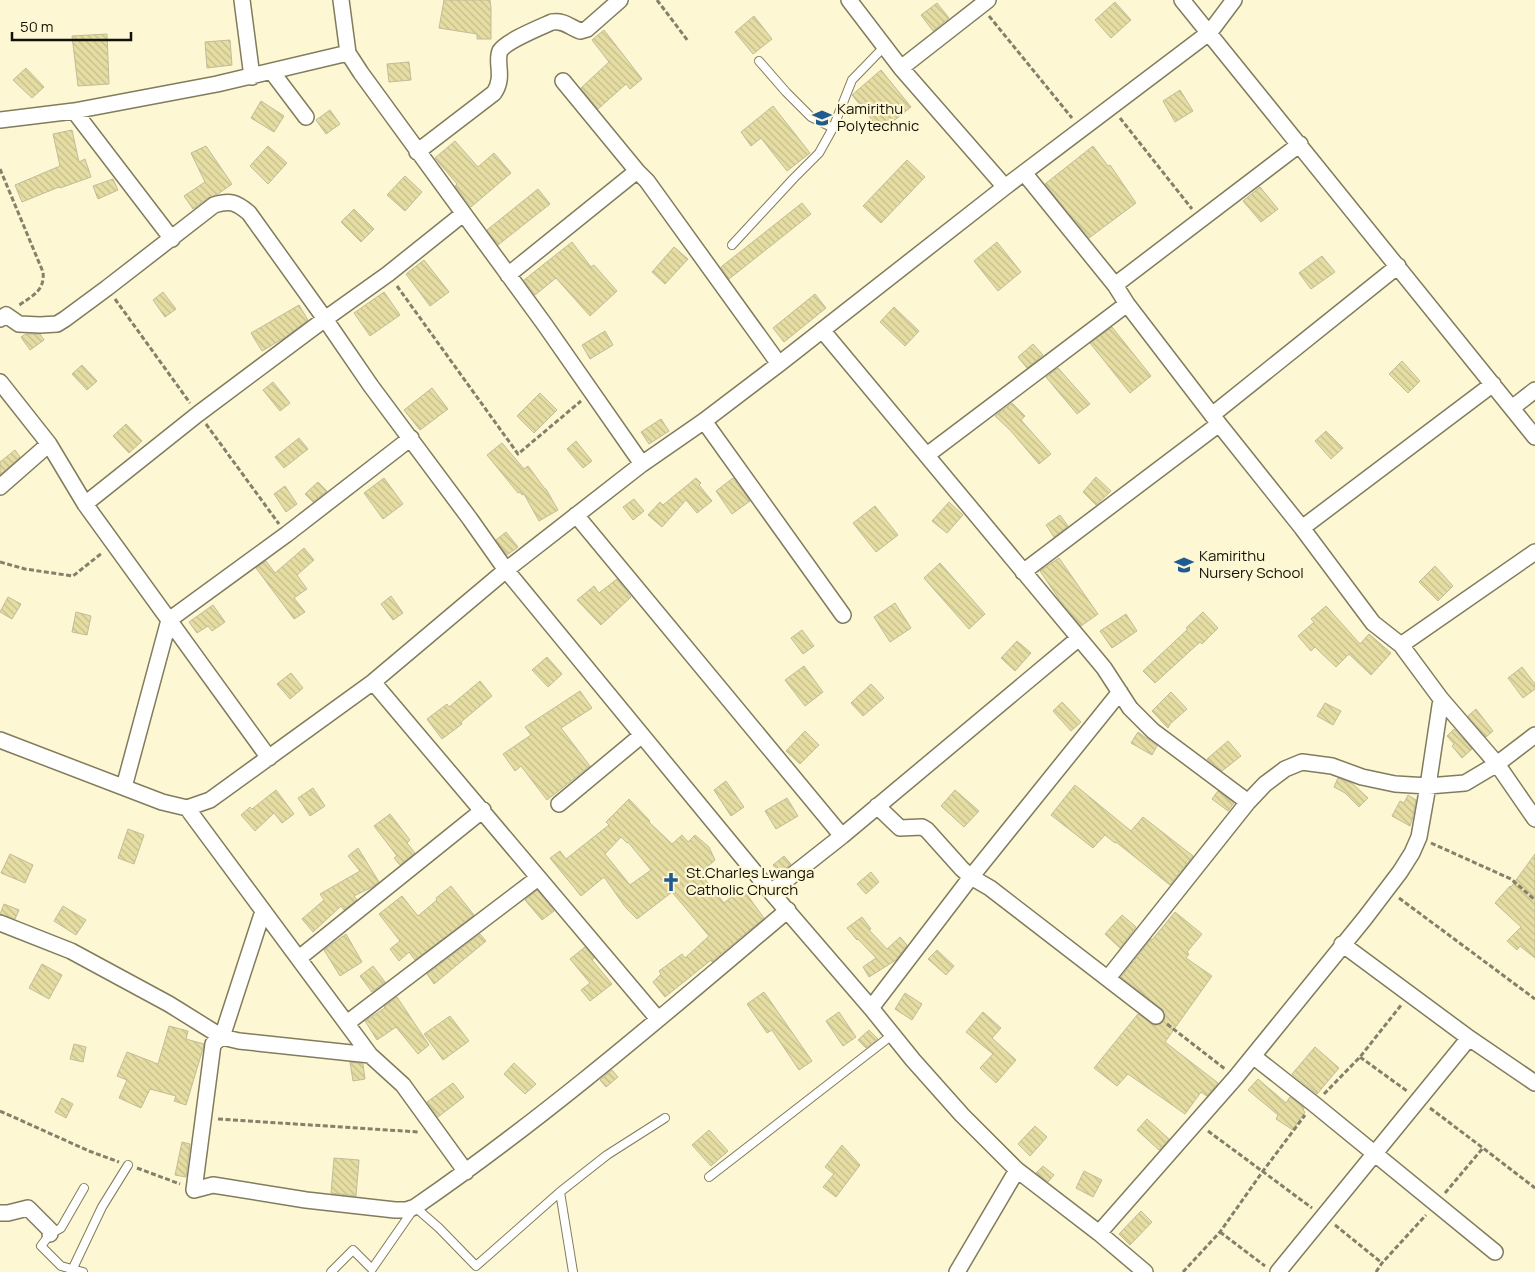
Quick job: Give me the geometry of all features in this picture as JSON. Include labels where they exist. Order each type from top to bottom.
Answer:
[{"type":"street","points":[[242,0],[252,77]]},
{"type":"street","points":[[341,0],[348,53],[361,74],[545,325],[642,464]]},
{"type":"street","points":[[418,152],[494,93],[500,81],[499,54],[504,47],[552,22],[557,21],[568,24],[580,31],[587,28],[620,0]]},
{"type":"street","points":[[850,0],[901,68],[1006,187]]},
{"type":"street","points":[[1182,0],[1210,32],[1535,437]]},
{"type":"street","points":[[0,740],[162,802],[187,808],[210,800],[373,682],[506,570],[576,515],[642,464],[779,364],[1006,187],[1210,32],[1234,0]]},
{"type":"street","points":[[901,68],[984,3]]},
{"type":"street","points":[[0,120],[74,111],[252,77],[348,53]]},
{"type":"street","points":[[272,72],[306,118]]},
{"type":"street","points":[[563,81],[647,181],[779,364]]},
{"type":"street","points":[[74,111],[172,239]]},
{"type":"street","points":[[1115,285],[1300,144]]},
{"type":"street","points":[[508,275],[638,171]]},
{"type":"street","points":[[1025,174],[1115,285],[1127,304],[1302,528],[1373,624],[1401,645],[1440,698],[1497,764],[1535,819]]},
{"type":"street","points":[[3,317],[19,324],[40,326],[57,324],[172,239],[214,205],[222,202],[238,204],[249,213],[371,386],[506,570],[771,892],[913,1060],[962,1115],[1017,1170],[1099,1233],[1145,1272]]},
{"type":"street","points":[[86,504],[198,414],[388,274],[463,214]]},
{"type":"street","points":[[1023,572],[1216,419],[1398,266]]},
{"type":"street","points":[[927,455],[1127,304]]},
{"type":"street","points":[[822,330],[1104,668],[1130,708],[1153,731],[1248,802]]},
{"type":"street","points":[[0,382],[50,444],[86,504],[113,543],[269,758]]},
{"type":"street","points":[[1302,528],[1493,384]]},
{"type":"street","points":[[1512,408],[1535,390]]},
{"type":"street","points":[[704,420],[843,615]]},
{"type":"street","points":[[124,788],[169,620],[287,534],[411,438]]},
{"type":"street","points":[[0,487],[50,444]]},
{"type":"street","points":[[576,515],[842,836]]},
{"type":"street","points":[[1401,645],[1535,552]]},
{"type":"street","points":[[771,892],[842,836],[1078,638]]},
{"type":"street","points":[[373,682],[658,1019]]},
{"type":"street","points":[[871,1008],[971,877],[1120,692]]},
{"type":"street","points":[[1099,1233],[1236,1077],[1387,889],[1412,853],[1419,837],[1440,698]]},
{"type":"street","points":[[1108,978],[1248,802],[1265,784],[1285,769],[1302,762],[1332,766],[1362,777],[1394,784],[1428,786],[1465,783],[1497,764],[1535,734]]},
{"type":"street","points":[[559,804],[642,735]]},
{"type":"street","points":[[877,806],[900,828],[922,827],[927,830],[971,877],[990,888],[1156,1016]]},
{"type":"street","points":[[187,808],[370,1055],[402,1085],[466,1172]]},
{"type":"street","points":[[299,958],[483,810]]},
{"type":"street","points":[[347,1023],[538,878]]},
{"type":"street","points":[[263,911],[222,1037],[213,1044],[194,1190],[213,1185],[306,1200],[406,1210],[415,1207],[466,1172],[560,1100],[788,910]]},
{"type":"street","points":[[0,923],[71,951],[169,1004],[222,1037],[248,1042],[370,1055]]},
{"type":"street","points":[[1342,944],[1469,1038],[1535,1083]]},
{"type":"street","points":[[1272,1269],[1324,1217],[1469,1038]]},
{"type":"street","points":[[1253,1056],[1495,1252]]},
{"type":"street","points":[[957,1272],[1017,1170]]},
{"type":"street","points":[[0,1213],[28,1208],[50,1230],[50,1234]]},
{"type":"lane","points":[[732,245],[819,153],[833,128],[852,80],[884,47]]},
{"type":"lane","points":[[758,61],[810,117],[833,128]]},
{"type":"lane","points":[[709,1176],[892,1035]]},
{"type":"lane","points":[[331,1272],[353,1250],[372,1269],[415,1207],[476,1266],[560,1192],[607,1155],[665,1118]]},
{"type":"lane","points":[[73,1268],[102,1206],[128,1165]]},
{"type":"lane","points":[[83,1272],[61,1266],[41,1246],[50,1234],[61,1228],[84,1188]]},
{"type":"lane","points":[[560,1192],[573,1272]]},
{"type":"path","points":[[657,0],[688,41]]},
{"type":"path","points":[[984,3],[1082,130]]},
{"type":"path","points":[[1112,108],[1200,219]]},
{"type":"path","points":[[0,169],[43,272],[44,279],[38,291],[3,317]]},
{"type":"path","points":[[388,274],[518,454],[592,393]]},
{"type":"path","points":[[0,562],[25,569],[73,576],[113,543]]},
{"type":"path","points":[[1419,837],[1511,879],[1535,900]]},
{"type":"path","points":[[1387,889],[1535,999]]},
{"type":"path","points":[[1183,1272],[1220,1232],[1263,1170],[1314,1104],[1360,1057],[1411,994]]},
{"type":"path","points":[[1156,1016],[1236,1077]]},
{"type":"path","points":[[0,1112],[89,1151],[194,1190]]},
{"type":"path","points":[[204,1118],[437,1133]]},
{"type":"path","points":[[1196,1122],[1263,1170],[1382,1263]]},
{"type":"path","points":[[1220,1232],[1272,1269]]},
{"type":"building","points":[[444,0],[490,0],[491,39],[477,39],[477,34],[439,28]]},
{"type":"building","points":[[1115,2],[1131,20],[1111,38],[1095,20]]},
{"type":"building","points":[[937,3],[949,18],[933,31],[921,15]]},
{"type":"building","points":[[754,16],[772,39],[753,54],[735,32]]},
{"type":"building","points":[[604,30],[642,79],[630,89],[626,84],[598,109],[581,88],[609,62],[592,40]]},
{"type":"building","points":[[107,34],[109,84],[78,86],[72,36]]},
{"type":"building","points":[[230,40],[232,65],[207,68],[205,42]]},
{"type":"building","points":[[409,62],[411,80],[389,82],[387,64]]},
{"type":"building","points":[[26,68],[44,87],[32,98],[13,80]]},
{"type":"building","points":[[881,70],[911,107],[881,131],[852,95]]},
{"type":"building","points":[[1180,90],[1193,111],[1175,122],[1163,101]]},
{"type":"building","points":[[261,101],[284,116],[274,132],[251,118]]},
{"type":"building","points":[[773,106],[810,153],[787,171],[761,138],[751,146],[741,132]]},
{"type":"building","points":[[330,110],[340,124],[326,134],[316,120]]},
{"type":"building","points":[[72,130],[79,162],[85,159],[91,177],[22,202],[15,185],[60,166],[53,134]]},
{"type":"building","points":[[455,141],[478,167],[494,153],[511,173],[471,207],[455,186],[457,184],[435,158]]},
{"type":"building","points":[[206,146],[232,184],[193,209],[184,196],[205,182],[191,153]]},
{"type":"building","points":[[268,146],[287,163],[268,184],[250,166]]},
{"type":"building","points":[[1093,146],[1108,166],[1110,165],[1136,203],[1089,238],[1045,184]]},
{"type":"building","points":[[907,160],[925,177],[881,223],[863,206]]},
{"type":"building","points":[[405,176],[422,192],[405,211],[387,195]]},
{"type":"building","points":[[113,179],[118,190],[98,199],[93,186]]},
{"type":"building","points":[[1260,187],[1278,209],[1261,222],[1243,201]]},
{"type":"building","points":[[538,189],[550,204],[498,245],[487,230]]},
{"type":"building","points":[[802,203],[811,214],[729,279],[721,267]]},
{"type":"building","points":[[354,209],[374,229],[361,242],[341,222]]},
{"type":"building","points":[[572,242],[591,267],[594,265],[617,291],[590,316],[556,278],[535,295],[524,280]]},
{"type":"building","points":[[997,242],[1021,272],[998,291],[974,261]]},
{"type":"building","points":[[674,247],[688,259],[665,284],[652,272]]},
{"type":"building","points":[[1322,256],[1335,272],[1311,289],[1299,273]]},
{"type":"building","points":[[424,260],[449,292],[430,306],[406,274]]},
{"type":"building","points":[[163,292],[176,309],[165,317],[153,300]]},
{"type":"building","points":[[384,292],[400,315],[370,336],[354,313]]},
{"type":"building","points":[[815,294],[826,308],[784,342],[773,328]]},
{"type":"building","points":[[299,305],[308,320],[284,338],[262,351],[251,333]]},
{"type":"building","points":[[894,307],[919,331],[905,346],[880,322]]},
{"type":"building","points":[[1112,327],[1151,376],[1130,393],[1090,343]]},
{"type":"building","points":[[605,331],[613,345],[590,359],[582,345]]},
{"type":"building","points":[[26,334],[40,334],[44,340],[30,350],[21,337]]},
{"type":"building","points":[[1033,344],[1043,355],[1027,368],[1018,357]]},
{"type":"building","points":[[1402,361],[1420,381],[1408,393],[1389,374]]},
{"type":"building","points":[[82,365],[97,381],[87,390],[72,374]]},
{"type":"building","points":[[1058,368],[1090,404],[1077,414],[1046,377]]},
{"type":"building","points":[[273,382],[290,403],[280,411],[263,390]]},
{"type":"building","points":[[432,388],[448,409],[420,430],[404,410]]},
{"type":"building","points":[[540,393],[557,410],[534,433],[517,416]]},
{"type":"building","points":[[1012,403],[1025,416],[1021,420],[1051,454],[1039,464],[1010,430],[995,416]]},
{"type":"building","points":[[661,419],[669,431],[649,444],[641,432]]},
{"type":"building","points":[[126,424],[142,441],[129,453],[113,436]]},
{"type":"building","points":[[1326,431],[1343,448],[1331,459],[1315,441]]},
{"type":"building","points":[[299,438],[308,449],[284,468],[275,457]]},
{"type":"building","points":[[576,441],[592,461],[583,468],[567,449]]},
{"type":"building","points":[[502,443],[524,469],[528,466],[546,489],[558,510],[539,521],[524,494],[518,493],[487,455]]},
{"type":"building","points":[[15,450],[20,457],[0,475],[0,462]]},
{"type":"building","points":[[1096,477],[1111,491],[1096,505],[1083,492]]},
{"type":"building","points":[[384,478],[403,504],[383,519],[364,493]]},
{"type":"building","points":[[696,478],[701,483],[699,485],[712,501],[697,513],[686,500],[662,527],[648,515],[660,502],[663,505]]},
{"type":"building","points":[[733,478],[750,501],[732,514],[716,491]]},
{"type":"building","points":[[318,482],[327,491],[313,502],[305,494]]},
{"type":"building","points":[[285,486],[297,504],[286,512],[274,494]]},
{"type":"building","points":[[634,499],[644,511],[633,520],[623,507]]},
{"type":"building","points":[[949,502],[963,515],[947,533],[932,521]]},
{"type":"building","points":[[875,506],[898,535],[876,552],[853,523]]},
{"type":"building","points":[[1060,515],[1068,526],[1054,537],[1046,525]]},
{"type":"building","points":[[506,532],[518,547],[507,555],[496,540]]},
{"type":"building","points":[[304,548],[314,560],[297,575],[307,589],[294,598],[305,612],[294,619],[256,568],[266,561],[275,573]]},
{"type":"building","points":[[1059,558],[1098,614],[1081,626],[1059,599],[1040,571]]},
{"type":"building","points":[[940,563],[985,614],[969,629],[924,578]]},
{"type":"building","points":[[1435,566],[1453,586],[1438,601],[1419,582]]},
{"type":"building","points":[[617,579],[631,597],[601,625],[577,600],[594,586],[599,593]]},
{"type":"building","points":[[391,596],[403,613],[393,620],[381,604]]},
{"type":"building","points":[[8,597],[21,604],[12,619],[0,612]]},
{"type":"building","points":[[895,603],[911,628],[890,642],[874,617]]},
{"type":"building","points":[[213,605],[225,622],[212,631],[208,626],[197,633],[189,622]]},
{"type":"building","points":[[1326,606],[1360,644],[1369,634],[1391,653],[1371,675],[1349,654],[1336,667],[1315,647],[1311,651],[1298,636],[1314,622],[1311,619]]},
{"type":"building","points":[[76,612],[91,616],[87,635],[72,632]]},
{"type":"building","points":[[1203,612],[1218,628],[1202,644],[1200,642],[1155,683],[1143,671],[1188,629],[1186,628]]},
{"type":"building","points":[[1126,614],[1137,631],[1112,648],[1100,631]]},
{"type":"building","points":[[802,630],[814,646],[803,654],[791,638]]},
{"type":"building","points":[[1017,641],[1031,653],[1015,671],[1001,658]]},
{"type":"building","points":[[547,657],[562,674],[548,687],[532,670]]},
{"type":"building","points":[[804,666],[823,692],[805,706],[785,680]]},
{"type":"building","points":[[1522,667],[1535,684],[1535,689],[1523,698],[1508,678]]},
{"type":"building","points":[[291,673],[303,688],[290,699],[277,684]]},
{"type":"building","points":[[480,681],[492,696],[461,722],[462,724],[442,739],[427,719],[447,704],[449,707]]},
{"type":"building","points":[[871,684],[884,698],[863,716],[851,703]]},
{"type":"building","points":[[580,691],[592,708],[561,728],[590,766],[547,800],[521,766],[515,771],[503,754],[531,735],[525,727]]},
{"type":"building","points":[[1171,692],[1187,709],[1168,728],[1152,711]]},
{"type":"building","points":[[1062,702],[1081,722],[1071,731],[1053,711]]},
{"type":"building","points":[[1325,703],[1341,711],[1333,725],[1317,716]]},
{"type":"building","points":[[1476,709],[1493,731],[1486,737],[1468,716]]},
{"type":"building","points":[[1454,729],[1472,749],[1462,758],[1452,746],[1454,744],[1447,736]]},
{"type":"building","points":[[805,731],[819,745],[800,764],[786,751]]},
{"type":"building","points":[[1138,732],[1157,746],[1152,755],[1131,743]]},
{"type":"building","points":[[1228,741],[1241,756],[1222,771],[1207,759]]},
{"type":"building","points":[[1338,778],[1353,784],[1368,798],[1359,807],[1345,793],[1334,787]]},
{"type":"building","points":[[726,781],[744,807],[731,816],[714,790]]},
{"type":"building","points":[[1075,785],[1131,831],[1143,817],[1193,856],[1170,885],[1105,835],[1093,848],[1051,815]]},
{"type":"building","points":[[313,788],[325,806],[310,816],[298,798]]},
{"type":"building","points":[[276,790],[294,814],[282,823],[274,813],[255,831],[241,815],[250,807],[252,809]]},
{"type":"building","points":[[955,790],[979,811],[964,827],[941,806]]},
{"type":"building","points":[[1218,791],[1234,803],[1228,811],[1212,799]]},
{"type":"building","points":[[1408,795],[1416,800],[1410,826],[1392,816],[1400,801],[1404,803]]},
{"type":"building","points":[[787,798],[798,816],[776,829],[765,811]]},
{"type":"building","points":[[629,799],[672,844],[682,835],[688,842],[695,835],[709,847],[715,860],[700,873],[724,903],[742,888],[764,918],[712,962],[711,960],[665,997],[653,982],[661,974],[659,971],[682,954],[685,958],[709,936],[672,892],[637,919],[626,908],[604,877],[581,896],[550,858],[560,851],[566,859],[609,825],[606,822]],"holes":[[[621,837],[651,870],[630,885],[605,854]]]},
{"type":"building","points":[[390,814],[410,840],[407,843],[415,853],[400,865],[394,858],[397,856],[374,826]]},
{"type":"building","points":[[128,829],[144,835],[134,864],[118,858]]},
{"type":"building","points":[[358,848],[379,882],[354,896],[357,900],[344,910],[341,906],[313,932],[302,919],[324,900],[320,894],[360,871],[348,856]]},
{"type":"building","points":[[10,854],[33,865],[25,883],[1,873]]},
{"type":"building","points":[[1535,854],[1535,958],[1520,946],[1517,950],[1507,941],[1521,927],[1495,903],[1511,887]]},
{"type":"building","points":[[784,856],[791,864],[780,873],[773,865]]},
{"type":"building","points":[[871,872],[879,882],[866,894],[857,884]]},
{"type":"building","points":[[451,886],[474,915],[415,960],[409,952],[399,961],[390,949],[400,941],[379,914],[402,896],[418,916]]},
{"type":"building","points":[[537,890],[554,911],[542,920],[525,900]]},
{"type":"building","points":[[4,904],[19,910],[15,919],[0,914]]},
{"type":"building","points":[[63,906],[86,920],[76,935],[54,921]]},
{"type":"building","points":[[1175,912],[1202,934],[1187,952],[1189,954],[1186,958],[1212,976],[1165,1042],[1218,1083],[1207,1096],[1201,1092],[1185,1114],[1128,1074],[1117,1086],[1094,1068],[1138,1014],[1154,1025],[1159,1025],[1164,1021],[1165,1013],[1162,1009],[1121,977]]},
{"type":"building","points":[[1122,915],[1136,927],[1120,948],[1105,934]]},
{"type":"building","points":[[862,917],[871,929],[869,930],[887,949],[900,937],[907,945],[896,960],[869,977],[863,967],[876,958],[847,928]]},
{"type":"building","points":[[346,934],[362,962],[340,976],[324,950]]},
{"type":"building","points":[[480,934],[486,941],[434,984],[427,974]]},
{"type":"building","points":[[585,947],[594,958],[592,960],[612,984],[590,1001],[581,990],[590,983],[570,959]]},
{"type":"building","points":[[937,950],[954,966],[946,975],[928,959]]},
{"type":"building","points":[[42,964],[62,975],[49,999],[29,988]]},
{"type":"building","points":[[373,966],[385,982],[372,992],[360,976]]},
{"type":"building","points":[[764,992],[812,1061],[799,1070],[772,1030],[767,1033],[747,1004]]},
{"type":"building","points":[[905,993],[922,1004],[912,1020],[895,1009]]},
{"type":"building","points":[[397,997],[429,1045],[418,1054],[396,1027],[377,1040],[365,1021],[385,1008]]},
{"type":"building","points":[[839,1012],[856,1037],[843,1046],[826,1021]]},
{"type":"building","points":[[983,1012],[1001,1028],[992,1038],[1016,1060],[996,1083],[980,1068],[993,1054],[966,1032]]},
{"type":"building","points":[[450,1016],[469,1041],[443,1060],[424,1034]]},
{"type":"building","points":[[169,1026],[188,1031],[186,1039],[204,1044],[186,1105],[174,1101],[176,1096],[150,1089],[141,1108],[119,1098],[127,1080],[117,1076],[127,1052],[158,1064]]},
{"type":"building","points":[[869,1030],[878,1039],[866,1048],[858,1040]]},
{"type":"building","points":[[74,1044],[86,1047],[83,1062],[70,1059]]},
{"type":"building","points":[[1315,1047],[1339,1068],[1317,1094],[1292,1074]]},
{"type":"building","points":[[350,1062],[363,1064],[365,1079],[353,1081]]},
{"type":"building","points":[[514,1063],[536,1084],[525,1094],[504,1074]]},
{"type":"building","points":[[612,1070],[618,1077],[606,1087],[600,1080]]},
{"type":"building","points":[[1258,1079],[1286,1103],[1290,1097],[1304,1108],[1305,1112],[1293,1130],[1276,1119],[1278,1115],[1248,1090]]},
{"type":"building","points":[[453,1083],[464,1097],[438,1117],[427,1102]]},
{"type":"building","points":[[62,1098],[73,1104],[66,1118],[55,1112]]},
{"type":"building","points":[[1147,1119],[1169,1139],[1159,1150],[1137,1130]]},
{"type":"building","points":[[1035,1126],[1047,1137],[1030,1156],[1018,1144]]},
{"type":"building","points":[[709,1130],[728,1151],[711,1166],[692,1145]]},
{"type":"building","points":[[182,1142],[190,1144],[186,1177],[175,1175]]},
{"type":"building","points":[[842,1145],[860,1165],[836,1197],[823,1187],[834,1174],[825,1167]]},
{"type":"building","points":[[334,1158],[359,1160],[356,1196],[331,1193]]},
{"type":"building","points":[[1043,1166],[1054,1175],[1048,1182],[1036,1173]]},
{"type":"building","points":[[1084,1171],[1102,1180],[1093,1197],[1076,1188]]},
{"type":"building","points":[[1141,1211],[1152,1222],[1130,1245],[1119,1234]]},
{"type":"place","name":"Kamirithu Polytechnic","points":[[822,118]]},
{"type":"place","name":"Kamirithu Nursery School","points":[[1184,565]]},
{"type":"place","name":"St.Charles Lwanga Catholic Church","points":[[671,882]]}]
